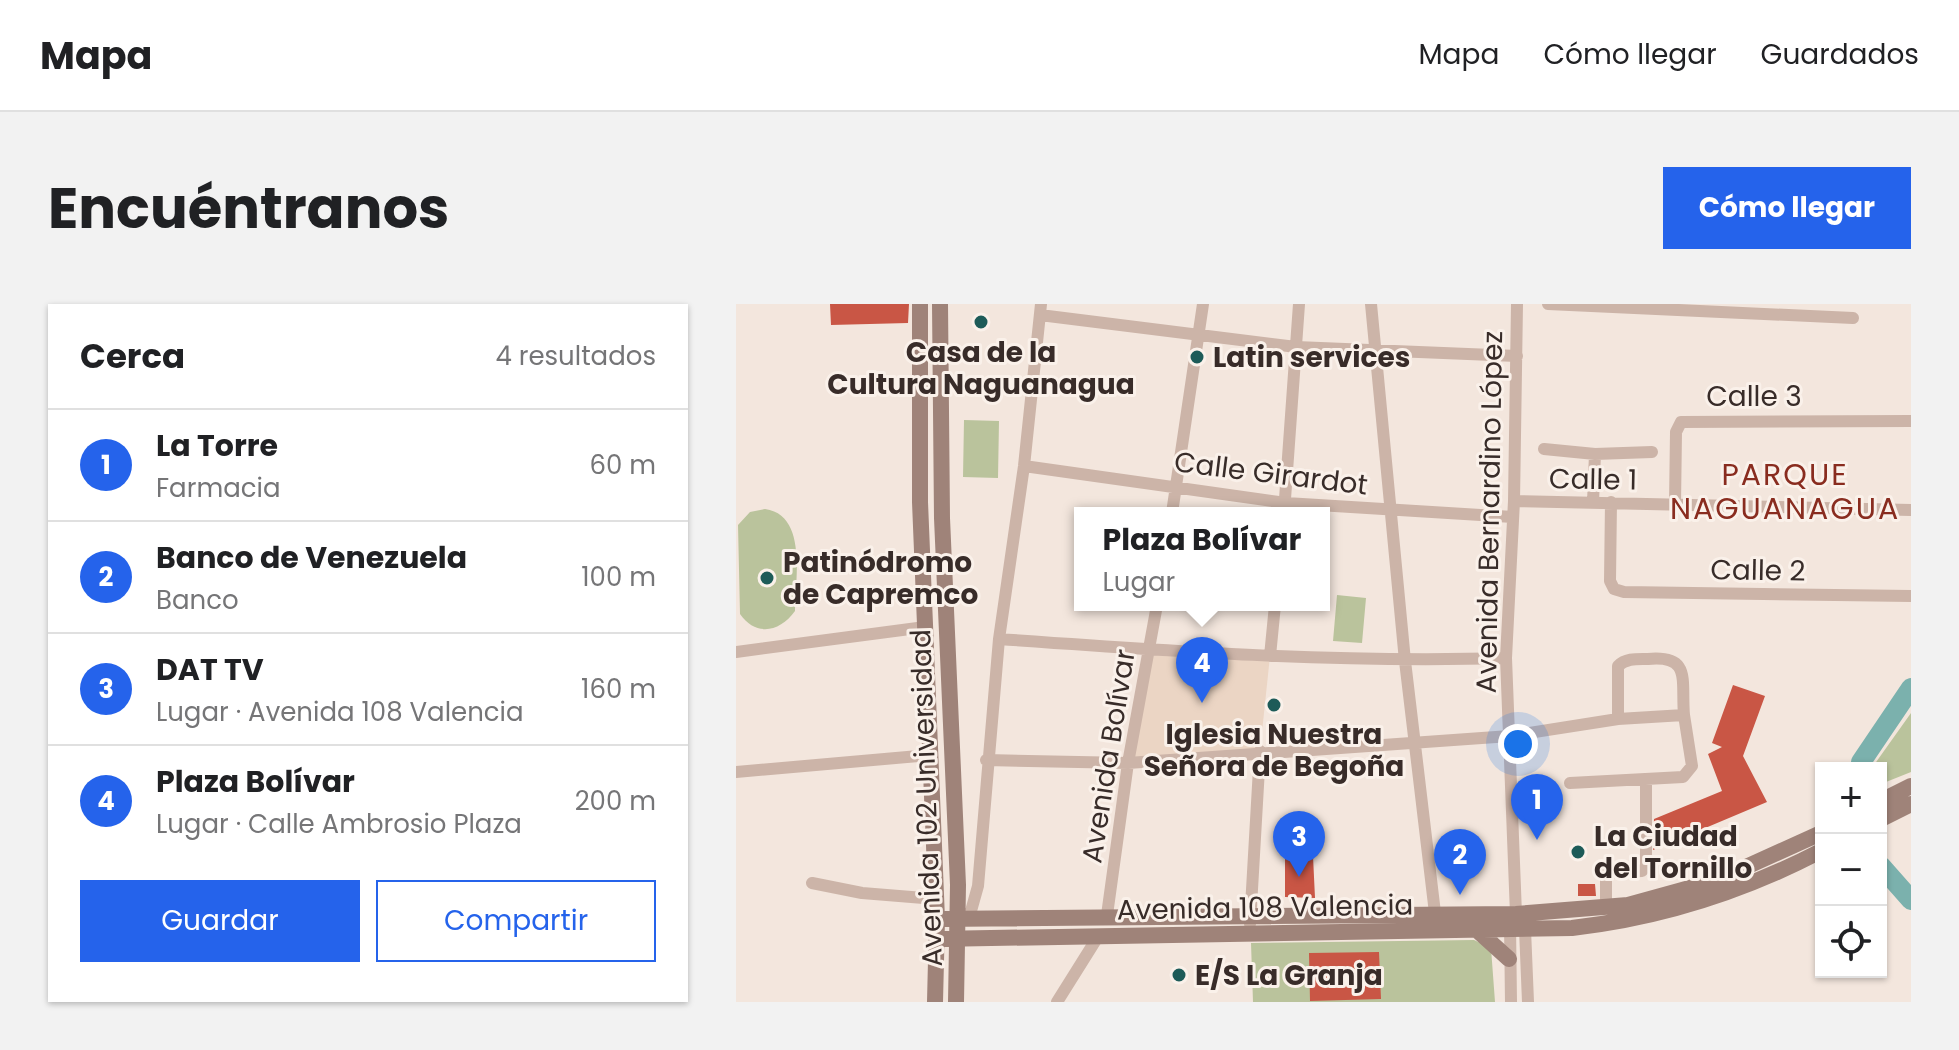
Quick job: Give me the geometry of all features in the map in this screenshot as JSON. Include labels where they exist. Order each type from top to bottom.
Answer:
[{"type":"street","name":"Avenida 102 Universidad","points":[[920,304],[920,502],[937,919],[935,1002]]},
{"type":"street","name":"Avenida 102 Universidad","points":[[940,304],[942,518],[959,920],[956,1002]]},
{"type":"street","points":[[1173,507],[1203,304]]},
{"type":"street","points":[[1285,507],[1299,304]]},
{"type":"street","points":[[1371,304],[1405,661],[1435,913]]},
{"type":"street","name":"Avenida Bernardino López","points":[[1516,924],[1506,658],[1514,501],[1517,304]]},
{"type":"street","points":[[1548,304],[1853,318]]},
{"type":"street","points":[[959,920],[971,911],[976,895],[999,639],[1024,466],[1040,310],[1296,347],[1517,356]]},
{"type":"street","name":"Calle 3","points":[[1675,505],[1676,432],[1681,422],[1911,421]]},
{"type":"street","points":[[1544,449],[1595,454],[1652,452]]},
{"type":"street","points":[[1593,502],[1595,454]]},
{"type":"street","name":"Calle Girardot","points":[[1024,466],[1176,486],[1280,507]]},
{"type":"street","name":"Calle 1","points":[[1514,501],[1911,510]]},
{"type":"street","name":"Calle 2","points":[[1611,502],[1610,581],[1614,589],[1624,592],[1911,596]]},
{"type":"street","name":"Calle Girardot","points":[[1330,509],[1513,517]]},
{"type":"street","name":"Avenida Bolívar","points":[[1107,915],[1128,763],[1156,611]]},
{"type":"street","points":[[1270,656],[1274,611]]},
{"type":"street","points":[[736,652],[925,627]]},
{"type":"street","points":[[999,639],[1270,656],[1405,661],[1506,658]]},
{"type":"street","points":[[1570,783],[1683,777],[1692,766],[1680,666],[1674,659],[1623,661],[1618,666],[1618,719]]},
{"type":"street","points":[[986,760],[1128,763],[1260,751],[1510,736],[1618,719],[1684,715]]},
{"type":"street","points":[[1250,933],[1260,751]]},
{"type":"street","points":[[736,772],[930,755]]},
{"type":"street","points":[[1606,907],[1606,873],[1642,871],[1646,866],[1646,780]]},
{"type":"street","points":[[1887,808],[1911,786]]},
{"type":"street","points":[[1887,811],[1911,804]]},
{"type":"street","name":"Avenida 108 Valencia","points":[[937,939],[1478,931],[1672,896],[1715,881],[1819,834]]},
{"type":"street","name":"Avenida 108 Valencia","points":[[937,919],[1435,913],[1516,924],[1629,921],[1675,910],[1755,882],[1815,854]]},
{"type":"street","points":[[812,883],[862,893],[936,899]]},
{"type":"street","points":[[1511,1002],[1509,959],[1516,924]]},
{"type":"street","points":[[1516,924],[1528,1002]]},
{"type":"street","points":[[1478,931],[1509,959]]},
{"type":"street","points":[[1057,1002],[1099,935]]},
{"type":"green space","points":[[964,420],[999,421],[998,478],[963,477]]},
{"type":"green space","name":"Patinódromo de Capremco","points":[[765,509],[779,514],[788,523],[797,567],[795,611],[782,624],[760,629],[740,614],[738,525],[750,512]]},
{"type":"green space","points":[[1337,595],[1366,598],[1362,643],[1333,641]]},
{"type":"green space","points":[[1911,713],[1911,772],[1887,782],[1887,762],[1876,762]]},
{"type":"green space","points":[[1474,940],[1491,948],[1495,1002],[1253,1002],[1251,943]]},
{"type":"shaded area","points":[[1150,650],[1270,656],[1260,751],[1128,763]]},
{"type":"building","points":[[830,304],[909,304],[908,323],[831,325]]},
{"type":"building","points":[[1733,685],[1765,696],[1743,756],[1767,802],[1653,850],[1654,819],[1722,791],[1708,754],[1722,747],[1712,743]]},
{"type":"building","points":[[1313,856],[1315,898],[1285,897],[1285,857]]},
{"type":"building","points":[[1578,884],[1595,884],[1596,896],[1578,896]]},
{"type":"building","points":[[1379,952],[1381,999],[1310,1001],[1309,953]]},
{"type":"waterway","points":[[1861,762],[1911,688]]},
{"type":"waterway","points":[[1887,873],[1911,900]]},
{"type":"place","name":"Casa de la Cultura Naguanagua","points":[[981,322]]},
{"type":"place","name":"Latin services","points":[[1197,357]]},
{"type":"place","name":"Patinódromo de Capremco","points":[[767,578]]},
{"type":"place","name":"Plaza Bolívar","points":[[1202,703]]},
{"type":"place","name":"Iglesia Nuestra Señora de Begoña","points":[[1274,705]]},
{"type":"place","name":"La Torre","points":[[1537,840]]},
{"type":"place","name":"La Ciudad del Tornillo","points":[[1578,852]]},
{"type":"place","name":"DAT TV","points":[[1299,877]]},
{"type":"place","name":"Banco de Venezuela","points":[[1460,895]]},
{"type":"place","name":"E/S La Granja","points":[[1179,975]]},
{"type":"district","name":"PARQUE NAGUANAGUA","points":[[1785,492]]}]
